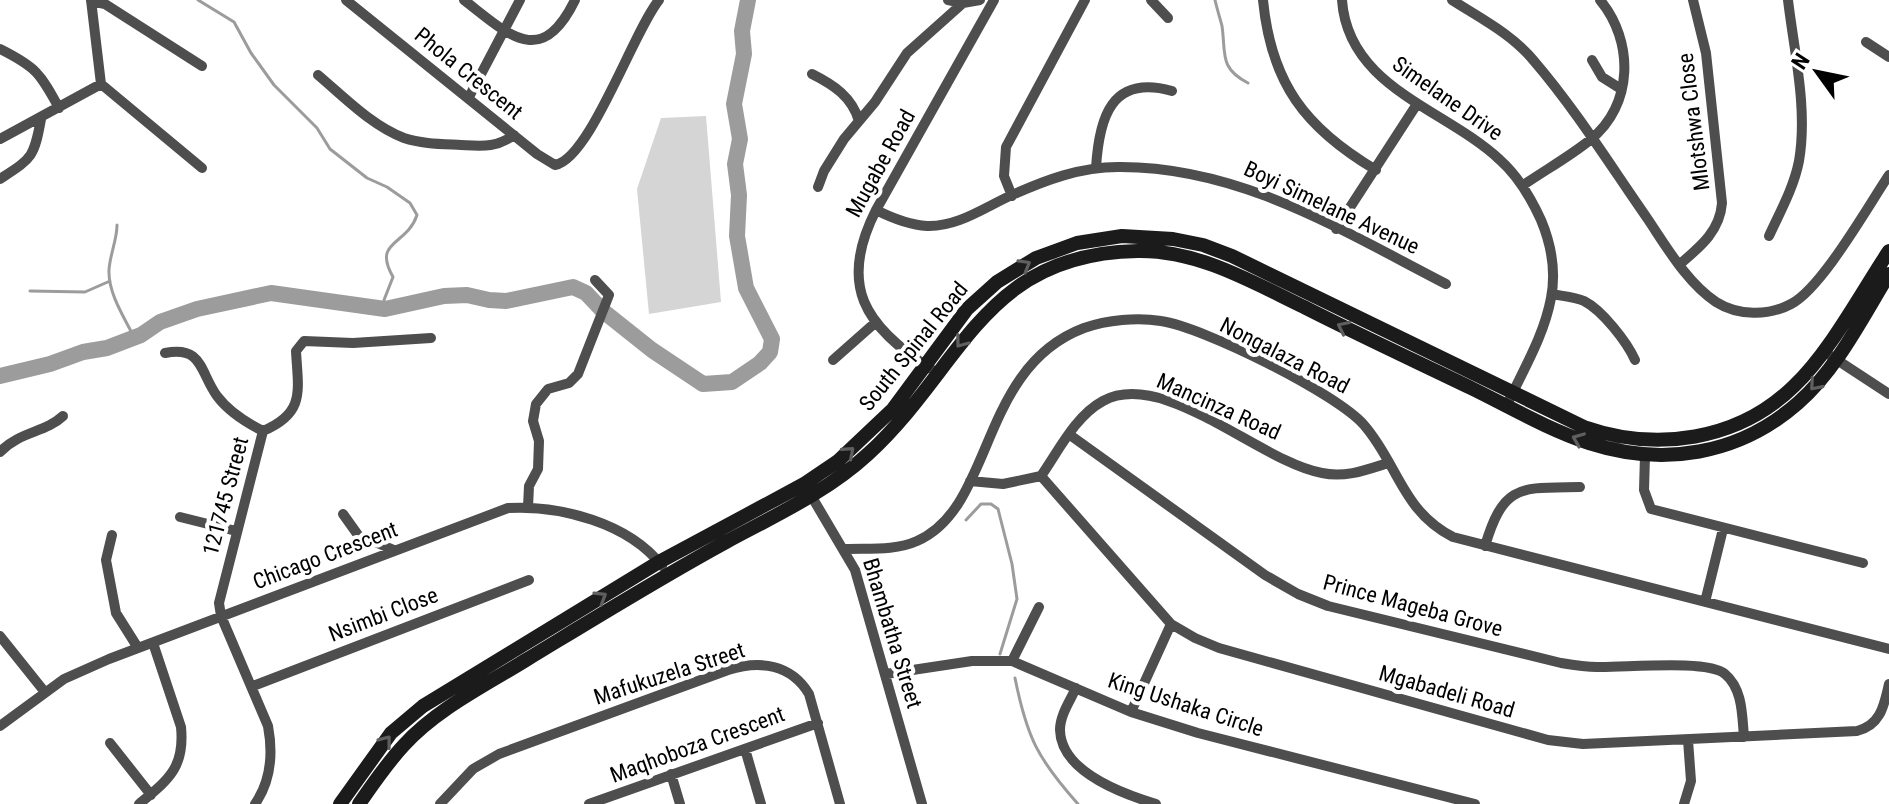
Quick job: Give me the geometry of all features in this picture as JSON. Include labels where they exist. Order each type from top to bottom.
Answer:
[{"type":"street","points":[[202,66],[105,4],[91,0],[101,84],[202,168]]},
{"type":"street","name":"Phola Crescent","points":[[346,0],[555,165],[562,164],[570,157],[603,107],[647,17],[659,0]]},
{"type":"street","points":[[464,0],[504,31],[527,40],[540,40],[551,35],[563,22],[575,0]]},
{"type":"street","points":[[469,97],[520,0]]},
{"type":"street","points":[[948,0],[963,3],[980,0]]},
{"type":"street","name":"Mugabe Road","points":[[932,370],[892,341],[861,297],[857,269],[860,244],[994,0]]},
{"type":"street","points":[[1151,0],[1168,18]]},
{"type":"street","points":[[1263,0],[1275,61],[1286,86],[1330,141],[1376,170]]},
{"type":"street","name":"Simelane Drive","points":[[1342,0],[1349,28],[1366,61],[1395,89],[1492,153],[1522,186],[1539,216],[1549,243],[1552,294],[1541,333],[1510,399]]},
{"type":"street","points":[[1452,0],[1524,49],[1680,264],[1702,290],[1729,309],[1765,312],[1790,305],[1803,297],[1823,274],[1889,175]]},
{"type":"street","points":[[1522,186],[1592,139],[1615,109],[1625,69],[1622,40],[1610,13],[1600,0]]},
{"type":"street","name":"Mlotshwa Close","points":[[1680,264],[1715,230],[1722,203],[1706,53],[1693,0]]},
{"type":"street","points":[[1769,236],[1791,187],[1800,154],[1800,99],[1788,0]]},
{"type":"street","points":[[1012,196],[1004,176],[1006,147],[1079,2]]},
{"type":"street","points":[[818,187],[828,164],[907,53],[963,3]]},
{"type":"street","points":[[1866,42],[1889,57]]},
{"type":"street","points":[[0,49],[27,63],[42,76],[59,108]]},
{"type":"street","points":[[1592,60],[1602,77],[1621,89]]},
{"type":"street","points":[[812,74],[838,90],[854,106],[859,121]]},
{"type":"street","points":[[318,75],[376,122],[405,138],[491,146],[514,135]]},
{"type":"street","points":[[0,139],[101,84]]},
{"type":"street","points":[[1096,168],[1101,124],[1119,98],[1142,86],[1172,91]]},
{"type":"street","points":[[1336,229],[1417,104]]},
{"type":"street","points":[[0,179],[28,160],[34,152],[41,119]]},
{"type":"street","name":"Boyi Simelane Avenue","points":[[876,210],[902,221],[936,226],[961,220],[1063,175],[1096,168],[1159,169],[1221,179],[1271,197],[1446,284]]},
{"type":"street","name":"South Spinal Road","points":[[340,804],[391,733],[423,706],[663,568],[808,490],[932,370],[967,309],[981,294],[1036,258],[1077,243],[1122,236],[1147,236],[1203,245],[1232,256],[1510,399],[1583,441],[1645,456],[1716,448],[1748,436],[1796,405],[1814,388],[1889,251]]},
{"type":"street","name":"South Spinal Road","points":[[1510,399],[1602,433],[1644,441],[1673,441],[1715,432],[1759,413],[1830,355],[1889,274]]},
{"type":"street","points":[[528,507],[529,486],[538,469],[539,441],[533,421],[536,404],[548,389],[569,383],[581,369],[609,296],[595,280]]},
{"type":"street","points":[[1552,294],[1584,301],[1597,310],[1628,344],[1635,360]]},
{"type":"street","name":"Nongalaza Road","points":[[845,549],[908,544],[928,536],[954,509],[970,481],[1001,409],[1029,367],[1051,347],[1084,328],[1127,320],[1162,321],[1188,328],[1341,403],[1371,434],[1411,503],[1426,520],[1453,537],[1889,649]]},
{"type":"street","points":[[833,360],[876,322]]},
{"type":"street","name":"121745 Street","points":[[221,616],[220,592],[263,431],[282,421],[295,408],[298,375],[296,351],[304,341],[353,343],[431,338]]},
{"type":"street","points":[[165,353],[178,350],[188,352],[198,361],[217,396],[249,424],[263,431]]},
{"type":"street","points":[[1830,355],[1889,394]]},
{"type":"street","name":"Mancinza Road","points":[[1041,476],[1090,410],[1103,401],[1137,393],[1178,405],[1322,473],[1343,475],[1388,463]]},
{"type":"street","points":[[0,452],[20,435],[54,423],[63,416]]},
{"type":"street","name":"Prince Mageba Grove","points":[[1070,435],[1265,575],[1298,594],[1328,606],[1561,663],[1600,667],[1716,668],[1735,685],[1744,737]]},
{"type":"street","points":[[1645,456],[1644,490],[1651,509],[1863,563]]},
{"type":"street","points":[[970,481],[1003,484],[1041,476]]},
{"type":"street","name":"Mgabadeli Road","points":[[1041,476],[1171,624],[1210,645],[1548,740],[1583,744],[1865,729],[1881,714],[1889,684]]},
{"type":"street","points":[[1485,546],[1497,511],[1514,494],[1532,488],[1580,487]]},
{"type":"street","name":"Bhambatha Street","points":[[808,490],[845,549],[858,579],[922,804]]},
{"type":"street","name":"Chicago Crescent","points":[[0,726],[64,679],[508,508],[528,507],[564,512],[626,533],[663,568]]},
{"type":"street","points":[[343,514],[358,535],[394,550]]},
{"type":"street","points":[[180,517],[236,531]]},
{"type":"street","points":[[1705,602],[1723,529]]},
{"type":"street","points":[[112,535],[106,560],[116,613],[138,648]]},
{"type":"street","name":"South Spinal Road","points":[[359,804],[404,744],[436,717],[663,568]]},
{"type":"street","name":"Nsimbi Close","points":[[253,686],[529,580]]},
{"type":"street","points":[[1012,661],[1039,607]]},
{"type":"street","points":[[221,616],[268,726],[271,745],[266,781],[255,804]]},
{"type":"street","points":[[1131,712],[1171,624]]},
{"type":"street","points":[[0,636],[44,691]]},
{"type":"street","points":[[139,804],[169,779],[176,769],[183,742],[181,727],[153,643]]},
{"type":"street","name":"King Ushaka Circle","points":[[886,674],[972,661],[1012,661],[1131,712],[1198,733],[1475,804]]},
{"type":"street","name":"Mafukuzela Street","points":[[440,804],[473,769],[499,754],[739,667],[759,665],[789,672],[804,685],[840,804]]},
{"type":"street","points":[[1076,688],[1060,726],[1067,750],[1087,773],[1105,786],[1156,804]]},
{"type":"street","name":"Maqhoboza Crescent","points":[[596,803],[818,723]]},
{"type":"street","points":[[1684,804],[1691,781],[1688,740]]},
{"type":"street","points":[[110,743],[151,795]]},
{"type":"street","points":[[745,749],[761,804]]},
{"type":"street","points":[[671,774],[680,804]]},
{"type":"shaded area","points":[[706,116],[721,302],[649,314],[637,189],[661,118]]},
{"type":"waterway","points":[[198,0],[234,22],[274,85],[317,128],[330,149],[367,178],[410,203],[417,215],[386,256],[393,277],[384,300],[385,309]]},
{"type":"waterway","points":[[0,376],[107,348],[141,335],[160,322],[197,309],[271,293],[385,309],[444,296],[467,295],[506,301],[573,287],[586,293],[603,311],[652,350],[703,384],[732,382],[760,363],[770,352],[772,339],[746,288],[737,236],[739,195],[735,164],[740,139],[734,104],[744,54],[742,31],[748,0]]},
{"type":"waterway","points":[[1215,0],[1228,66],[1248,83]]},
{"type":"waterway","points":[[117,225],[109,279],[117,305],[134,337]]},
{"type":"waterway","points":[[30,291],[85,292],[110,281]]},
{"type":"waterway","points":[[966,520],[981,504],[991,504],[998,509],[1017,599],[1000,654]]},
{"type":"waterway","points":[[1015,678],[1024,717],[1036,747],[1078,804]]}]
